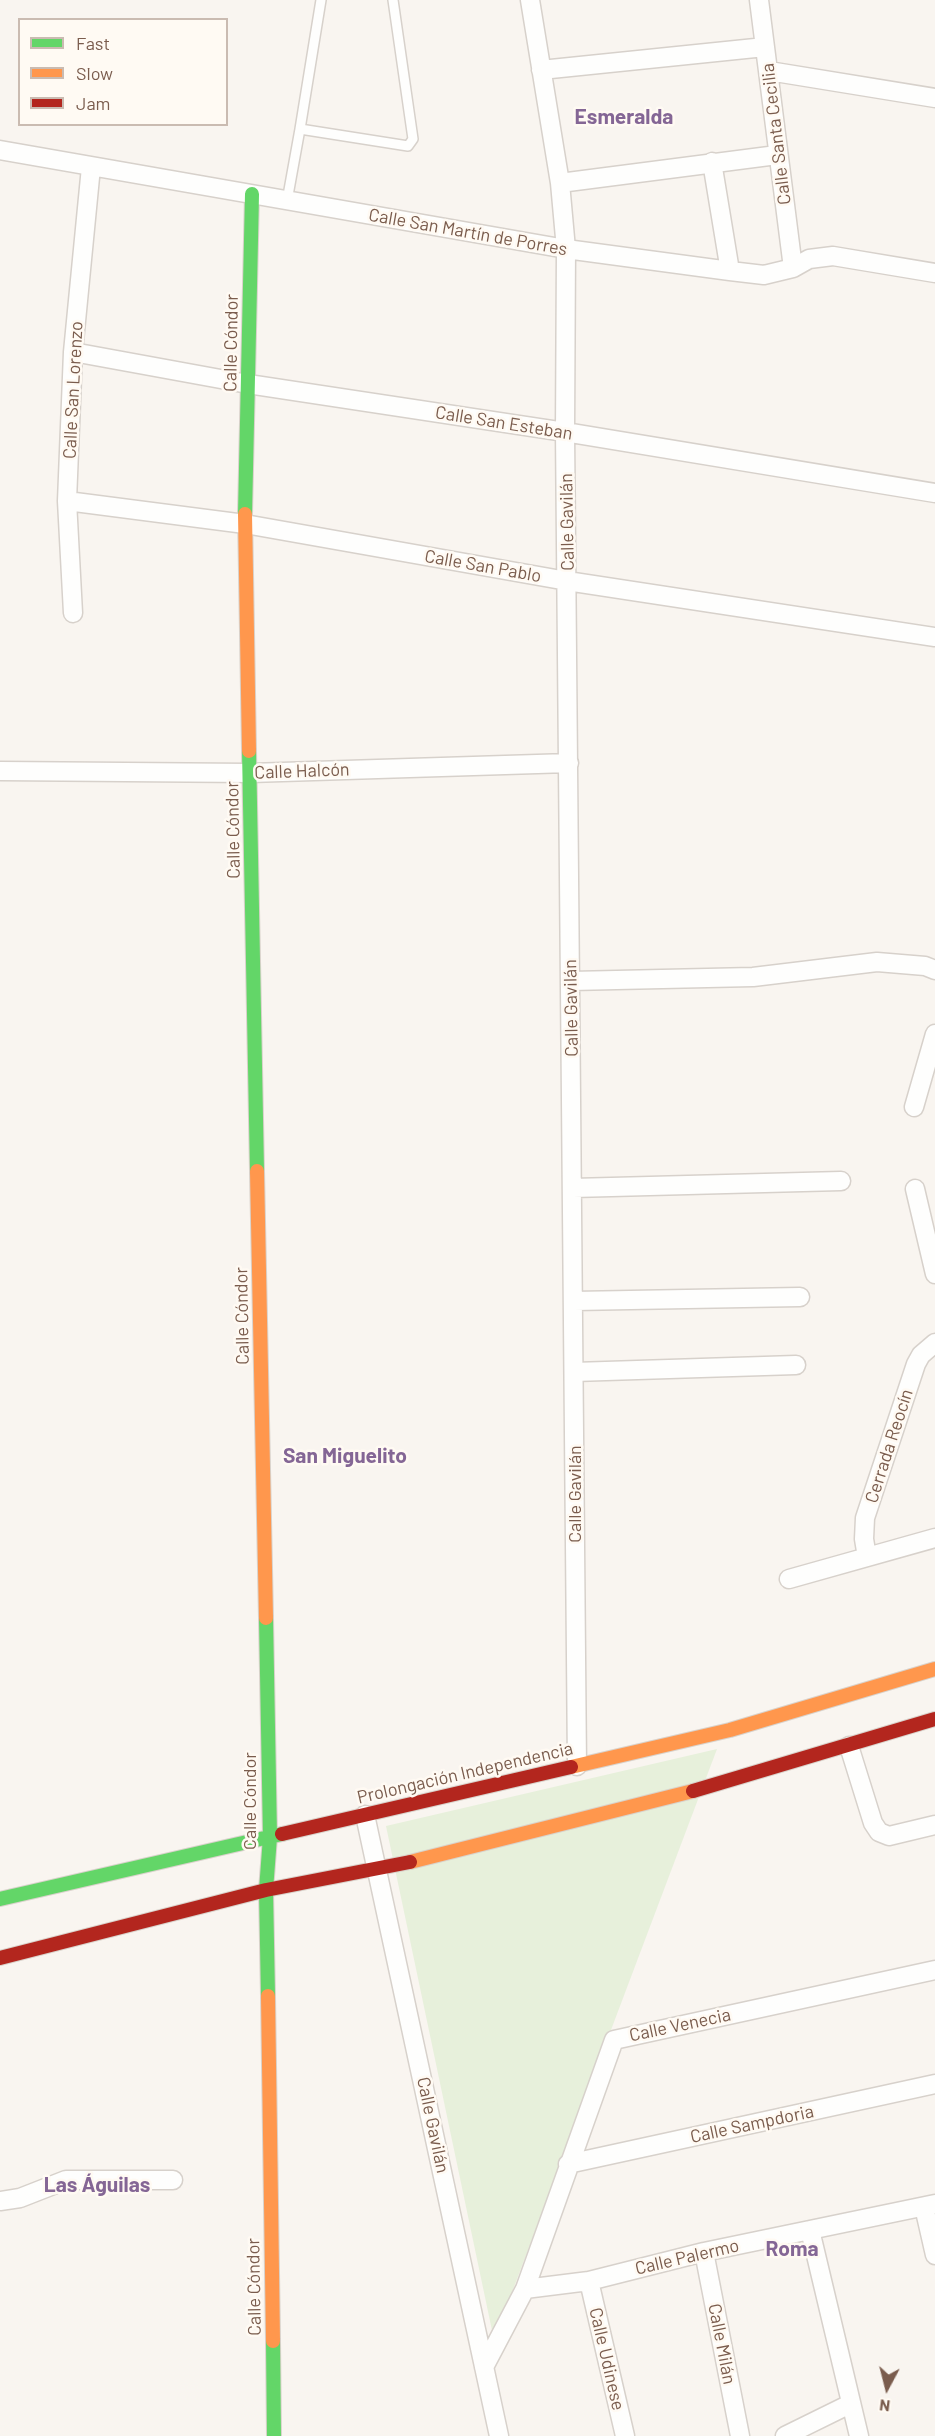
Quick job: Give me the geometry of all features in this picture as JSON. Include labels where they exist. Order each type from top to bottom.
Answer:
[{"type":"street","name":"Calle Gavilán","points":[[530,0],[560,183],[566,249],[577,1766]]},
{"type":"street","name":"Calle Santa Cecilia","points":[[759,0],[793,268]]},
{"type":"street","points":[[541,70],[765,47]]},
{"type":"street","points":[[769,71],[935,98]]},
{"type":"street","name":"Calle San Martín de Porres","points":[[0,150],[566,249],[730,271],[764,275],[793,268],[810,260],[833,256],[935,273]]},
{"type":"street","points":[[560,183],[777,155]]},
{"type":"street","points":[[712,162],[730,271]]},
{"type":"street","name":"Calle San Lorenzo","points":[[73,613],[67,501],[73,352],[91,166]]},
{"type":"street","name":"Calle Cóndor","points":[[252,194],[245,524],[270,1837],[266,1890],[274,2436]]},
{"type":"street","name":"Calle San Esteban","points":[[73,352],[248,384],[566,432],[935,493]]},
{"type":"street","name":"Calle San Pablo","points":[[67,501],[245,524],[567,581],[935,637]]},
{"type":"street","name":"Calle Halcón","points":[[0,771],[250,773],[569,763]]},
{"type":"street","points":[[571,981],[753,977],[878,962],[925,966],[935,970]]},
{"type":"street","points":[[914,1107],[935,1034]]},
{"type":"street","points":[[573,1188],[841,1181]]},
{"type":"street","points":[[915,1189],[935,1274]]},
{"type":"street","points":[[573,1301],[800,1297]]},
{"type":"street","name":"Cerrada Reocín","points":[[867,1557],[864,1539],[865,1518],[916,1364],[921,1355],[935,1343]]},
{"type":"street","points":[[574,1372],[796,1365]]},
{"type":"street","points":[[789,1579],[935,1538]]},
{"type":"street","name":"Prolongación Independencia","points":[[0,1899],[730,1730],[935,1669]]},
{"type":"street","points":[[0,1958],[266,1890],[378,1870],[594,1818],[849,1746],[935,1719]]},
{"type":"street","points":[[849,1746],[873,1823],[879,1832],[889,1836],[935,1825]]},
{"type":"street","name":"Calle Gavilán","points":[[365,1815],[499,2436]]},
{"type":"street","name":"Calle Venecia","points":[[525,2289],[614,2040],[935,1970]]},
{"type":"street","name":"Calle Sampdoria","points":[[568,2164],[935,2084]]},
{"type":"street","points":[[0,2201],[20,2198],[66,2180],[173,2180]]},
{"type":"street","points":[[929,2206],[935,2255]]},
{"type":"street","name":"Calle Palermo","points":[[525,2289],[589,2281],[704,2252],[929,2206]]},
{"type":"street","points":[[810,2230],[859,2436]]},
{"type":"street","name":"Calle Milán","points":[[704,2252],[740,2436]]},
{"type":"street","name":"Calle Udinese","points":[[589,2281],[626,2436]]},
{"type":"street","points":[[484,2367],[525,2289]]},
{"type":"street","points":[[785,2436],[850,2404]]},
{"type":"lane","points":[[287,201],[321,0]]},
{"type":"lane","points":[[300,129],[408,146],[413,139],[393,0]]},
{"type":"green space","points":[[717,1749],[494,2340],[386,1826]]},
{"type":"traffic: fast","points":[[245,514],[252,194]]},
{"type":"traffic: fast","points":[[249,751],[257,1171]]},
{"type":"traffic: fast","points":[[266,1618],[270,1837],[266,1890],[268,1996]]},
{"type":"traffic: fast","points":[[0,1899],[282,1834]]},
{"type":"traffic: fast","points":[[273,2341],[274,2436]]},
{"type":"traffic: slow","points":[[245,514],[249,751]]},
{"type":"traffic: slow","points":[[257,1171],[266,1618]]},
{"type":"traffic: slow","points":[[571,1767],[730,1730],[935,1669]]},
{"type":"traffic: slow","points":[[410,1862],[693,1791]]},
{"type":"traffic: slow","points":[[268,1996],[273,2341]]},
{"type":"traffic: jam","points":[[693,1791],[935,1719]]},
{"type":"traffic: jam","points":[[282,1834],[571,1767]]},
{"type":"traffic: jam","points":[[0,1958],[266,1890],[410,1862]]},
{"type":"district","name":"Esmeralda","points":[[624,117]]},
{"type":"district","name":"San Miguelito","points":[[345,1456]]},
{"type":"district","name":"Las Águilas","points":[[97,2185]]},
{"type":"district","name":"Roma","points":[[792,2249]]}]
